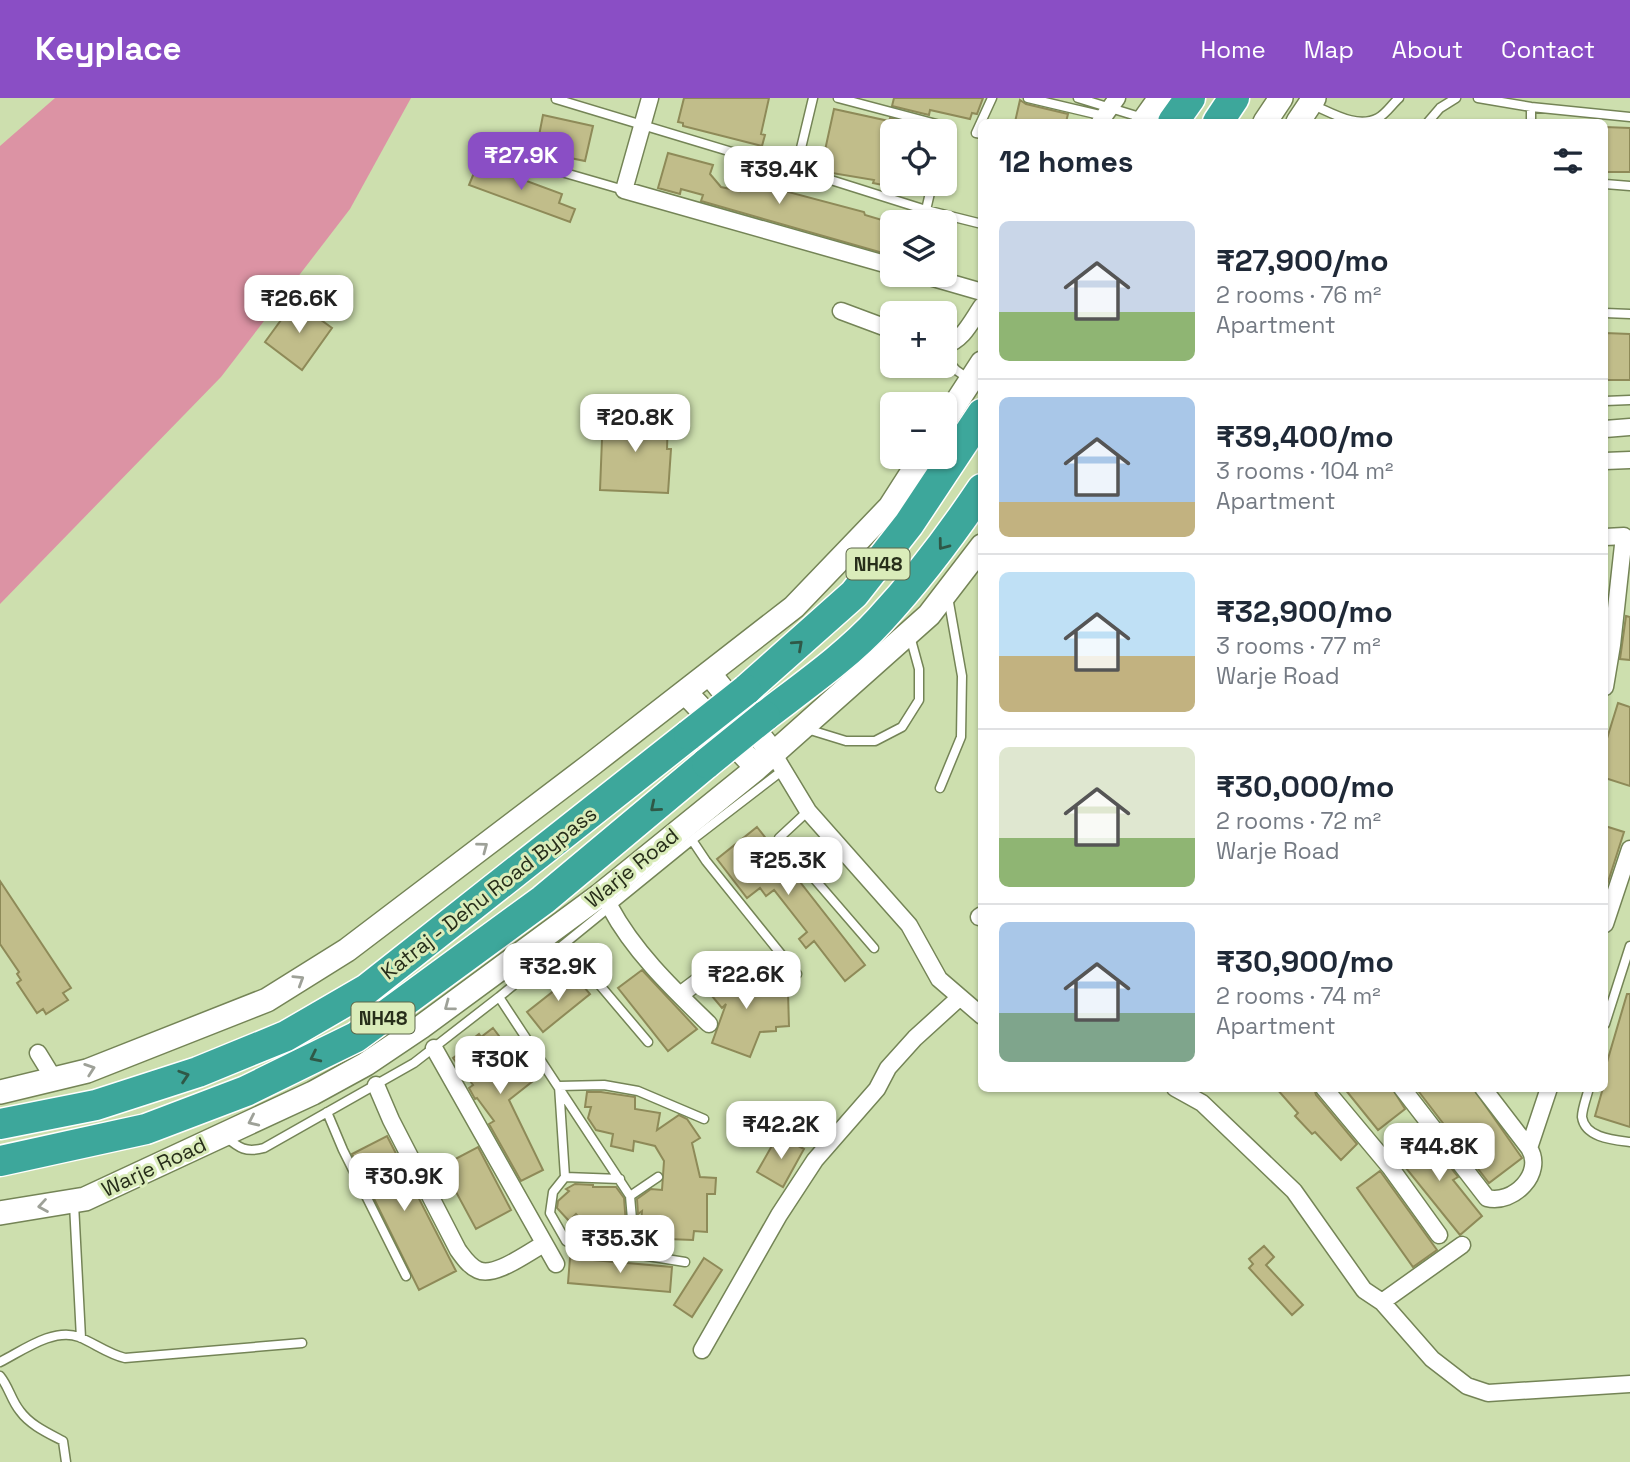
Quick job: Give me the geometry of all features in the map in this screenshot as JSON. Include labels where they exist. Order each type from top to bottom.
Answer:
[{"type":"highway","points":[[1157,119],[1189,98]]},
{"type":"highway","name":"Katraj - Dehu Road Bypass","points":[[0,1124],[96,1105],[198,1072],[286,1036],[367,989],[746,690],[854,594],[909,524],[978,420]]},
{"type":"highway","name":"Katraj - Dehu Road Bypass","points":[[0,1161],[146,1129],[246,1091],[356,1037],[543,900],[707,763],[811,681],[879,621],[944,544],[978,494]]},
{"type":"street","points":[[650,98],[624,190],[880,263]]},
{"type":"street","points":[[1155,119],[1160,98]]},
{"type":"street","points":[[1267,119],[1281,98]]},
{"type":"street","points":[[957,285],[978,291]]},
{"type":"street","points":[[841,311],[880,326]]},
{"type":"street","points":[[957,339],[978,312]]},
{"type":"street","points":[[957,401],[976,371]]},
{"type":"street","points":[[1608,429],[1630,428]]},
{"type":"street","points":[[1608,461],[1630,460]]},
{"type":"street","points":[[0,1092],[86,1071],[267,1000],[347,950],[794,607],[890,507],[914,469]]},
{"type":"street","points":[[1608,537],[1624,536],[1608,644]]},
{"type":"street","name":"Warje Road","points":[[0,1213],[85,1199],[313,1093],[366,1064],[421,1027],[771,764],[801,727],[929,615],[978,550]]},
{"type":"street","points":[[709,674],[771,764],[808,811],[909,925],[939,979],[978,1013]]},
{"type":"street","points":[[685,692],[771,764]]},
{"type":"street","points":[[1608,915],[1630,849]]},
{"type":"street","points":[[610,907],[624,933],[709,1024]]},
{"type":"street","points":[[680,995],[716,968]]},
{"type":"street","points":[[702,1350],[779,1214],[815,1160],[877,1089],[888,1068],[915,1038],[959,998]]},
{"type":"street","points":[[434,1048],[556,1264]]},
{"type":"street","points":[[38,1053],[54,1079]]},
{"type":"street","points":[[376,1085],[391,1120],[468,1264],[480,1271],[495,1271],[544,1244]]},
{"type":"street","points":[[1182,1092],[1202,1103],[1294,1191],[1364,1290],[1382,1302],[1432,1359],[1467,1386],[1488,1393],[1630,1384]]},
{"type":"street","points":[[1327,1092],[1390,1167],[1438,1236]]},
{"type":"street","points":[[1405,1092],[1487,1198],[1495,1201],[1503,1199],[1528,1182],[1535,1162],[1529,1148],[1486,1092]]},
{"type":"street","points":[[1529,1148],[1548,1092]]},
{"type":"street","points":[[1382,1302],[1462,1245]]},
{"type":"lane","points":[[813,98],[796,169],[926,210],[929,196]]},
{"type":"lane","points":[[838,98],[918,119]]},
{"type":"lane","points":[[982,119],[992,98]]},
{"type":"lane","points":[[1028,98],[1145,119]]},
{"type":"lane","points":[[1078,98],[1108,111]]},
{"type":"lane","points":[[1374,119],[1399,98]]},
{"type":"lane","points":[[1431,119],[1440,108],[1456,98]]},
{"type":"lane","points":[[1478,98],[1531,107],[1630,117]]},
{"type":"lane","points":[[556,99],[765,162]]},
{"type":"lane","points":[[1531,107],[1531,119]]},
{"type":"lane","points":[[1307,108],[1351,119]]},
{"type":"lane","points":[[527,162],[624,190]]},
{"type":"lane","points":[[1608,184],[1630,186]]},
{"type":"lane","points":[[957,218],[978,223]]},
{"type":"lane","points":[[1608,313],[1630,314]]},
{"type":"lane","points":[[957,370],[976,371]]},
{"type":"lane","points":[[1608,401],[1630,400]]},
{"type":"lane","points":[[940,788],[961,737],[962,676],[947,593]]},
{"type":"lane","points":[[801,727],[846,741],[875,741],[902,727],[919,701],[919,669],[909,632]]},
{"type":"lane","points":[[224,1135],[242,1150],[264,1148],[414,1063],[692,840],[771,764]]},
{"type":"lane","points":[[808,811],[779,838],[874,948]]},
{"type":"lane","points":[[692,840],[797,974]]},
{"type":"lane","points":[[565,944],[648,1042]]},
{"type":"lane","points":[[1608,1015],[1630,946]]},
{"type":"lane","points":[[499,997],[630,1196],[635,1254]]},
{"type":"lane","points":[[559,1086],[604,1085],[638,1091],[704,1119]]},
{"type":"lane","points":[[559,1086],[565,1177],[553,1192],[550,1213],[566,1241],[578,1248],[685,1262]]},
{"type":"lane","points":[[1588,1092],[1582,1117],[1588,1130],[1608,1140],[1629,1140]]},
{"type":"lane","points":[[327,1112],[406,1276]]},
{"type":"lane","points":[[565,1177],[620,1179]]},
{"type":"lane","points":[[630,1196],[658,1177]]},
{"type":"lane","points":[[74,1201],[81,1338]]},
{"type":"lane","points":[[0,1362],[61,1334],[81,1338],[125,1358],[302,1343]]},
{"type":"lane","points":[[0,1376],[20,1412],[40,1429],[63,1441],[66,1462]]},
{"type":"shaded area","points":[[55,98],[411,98],[350,209],[221,377],[0,604],[0,146]]},
{"type":"building","points":[[684,98],[769,98],[761,134],[765,135],[762,146],[683,126],[683,123],[678,122]]},
{"type":"building","points":[[894,98],[983,98],[977,114],[972,113],[970,119],[930,110],[929,115],[892,106]]},
{"type":"building","points":[[1020,100],[1026,104],[1068,114],[1067,119],[1016,119]]},
{"type":"building","points":[[834,109],[880,119],[880,184],[873,183],[874,180],[826,172],[828,166],[822,164]]},
{"type":"building","points":[[543,115],[593,126],[585,161],[536,151]]},
{"type":"building","points":[[1608,127],[1630,128],[1630,172],[1608,172]]},
{"type":"building","points":[[668,153],[713,165],[710,174],[721,187],[740,191],[744,190],[747,181],[864,212],[865,215],[880,219],[880,252],[701,201],[703,195],[681,189],[680,194],[658,188]]},
{"type":"building","points":[[478,163],[562,194],[559,203],[575,209],[570,222],[469,185]]},
{"type":"building","points":[[295,301],[332,328],[302,370],[265,342]]},
{"type":"building","points":[[1608,333],[1630,334],[1630,380],[1608,380]]},
{"type":"building","points":[[603,413],[668,417],[667,449],[671,449],[668,493],[600,490]]},
{"type":"building","points":[[1626,616],[1630,617],[1630,660],[1620,659]]},
{"type":"building","points":[[1618,703],[1630,707],[1630,786],[1608,779],[1608,735]]},
{"type":"building","points":[[757,827],[865,965],[845,981],[814,941],[806,948],[799,939],[807,932],[774,890],[766,896],[760,888],[747,898],[717,859]]},
{"type":"building","points":[[1608,827],[1624,832],[1608,882]]},
{"type":"building","points":[[0,881],[71,988],[63,993],[68,1000],[46,1014],[43,1009],[37,1013],[17,983],[21,980],[17,974],[19,972],[0,944]]},
{"type":"building","points":[[732,961],[758,989],[782,988],[782,992],[788,992],[789,1026],[776,1027],[776,1031],[760,1032],[750,1057],[712,1043],[726,1004],[722,1008],[706,989],[723,976],[726,966]]},
{"type":"building","points":[[642,970],[697,1029],[668,1051],[618,988]]},
{"type":"building","points":[[574,975],[590,994],[543,1032],[527,1012]]},
{"type":"building","points":[[1627,994],[1630,994],[1630,1127],[1595,1116],[1602,1092],[1608,1092],[1608,1059]]},
{"type":"building","points":[[493,1028],[533,1081],[509,1100],[543,1170],[521,1181],[489,1124],[494,1121],[477,1098],[475,1099],[469,1088],[473,1085],[453,1058],[479,1034],[481,1037]]},
{"type":"building","points":[[587,1092],[635,1097],[635,1109],[660,1113],[657,1130],[679,1115],[687,1119],[700,1138],[692,1143],[700,1177],[716,1178],[715,1194],[707,1194],[707,1232],[694,1231],[693,1240],[640,1238],[642,1211],[638,1214],[637,1199],[651,1189],[662,1190],[664,1161],[655,1146],[634,1141],[633,1151],[611,1146],[613,1134],[596,1130],[588,1118],[591,1107],[585,1107]]},
{"type":"building","points":[[1280,1092],[1315,1092],[1357,1144],[1341,1160],[1315,1132],[1312,1134],[1295,1116],[1298,1113]]},
{"type":"building","points":[[1347,1092],[1394,1092],[1405,1109],[1378,1130]]},
{"type":"building","points":[[1419,1092],[1476,1092],[1522,1158],[1489,1183]]},
{"type":"building","points":[[1425,1134],[1458,1177],[1453,1180],[1482,1216],[1460,1235],[1397,1157]]},
{"type":"building","points":[[778,1135],[804,1149],[783,1187],[757,1172]]},
{"type":"building","points":[[387,1136],[456,1271],[419,1290],[352,1154]]},
{"type":"building","points":[[478,1147],[511,1210],[476,1229],[442,1166]]},
{"type":"building","points":[[1380,1171],[1437,1250],[1413,1267],[1357,1188]]},
{"type":"building","points":[[575,1184],[616,1187],[624,1198],[626,1225],[611,1239],[604,1231],[600,1235],[595,1229],[592,1232],[576,1214],[569,1221],[557,1208],[558,1201],[569,1191],[566,1189]]},
{"type":"building","points":[[1264,1246],[1274,1257],[1266,1265],[1303,1305],[1292,1315],[1249,1268],[1253,1264],[1249,1259]]},
{"type":"building","points":[[570,1258],[672,1267],[670,1292],[568,1283]]},
{"type":"building","points":[[704,1258],[722,1270],[692,1317],[674,1305]]}]
